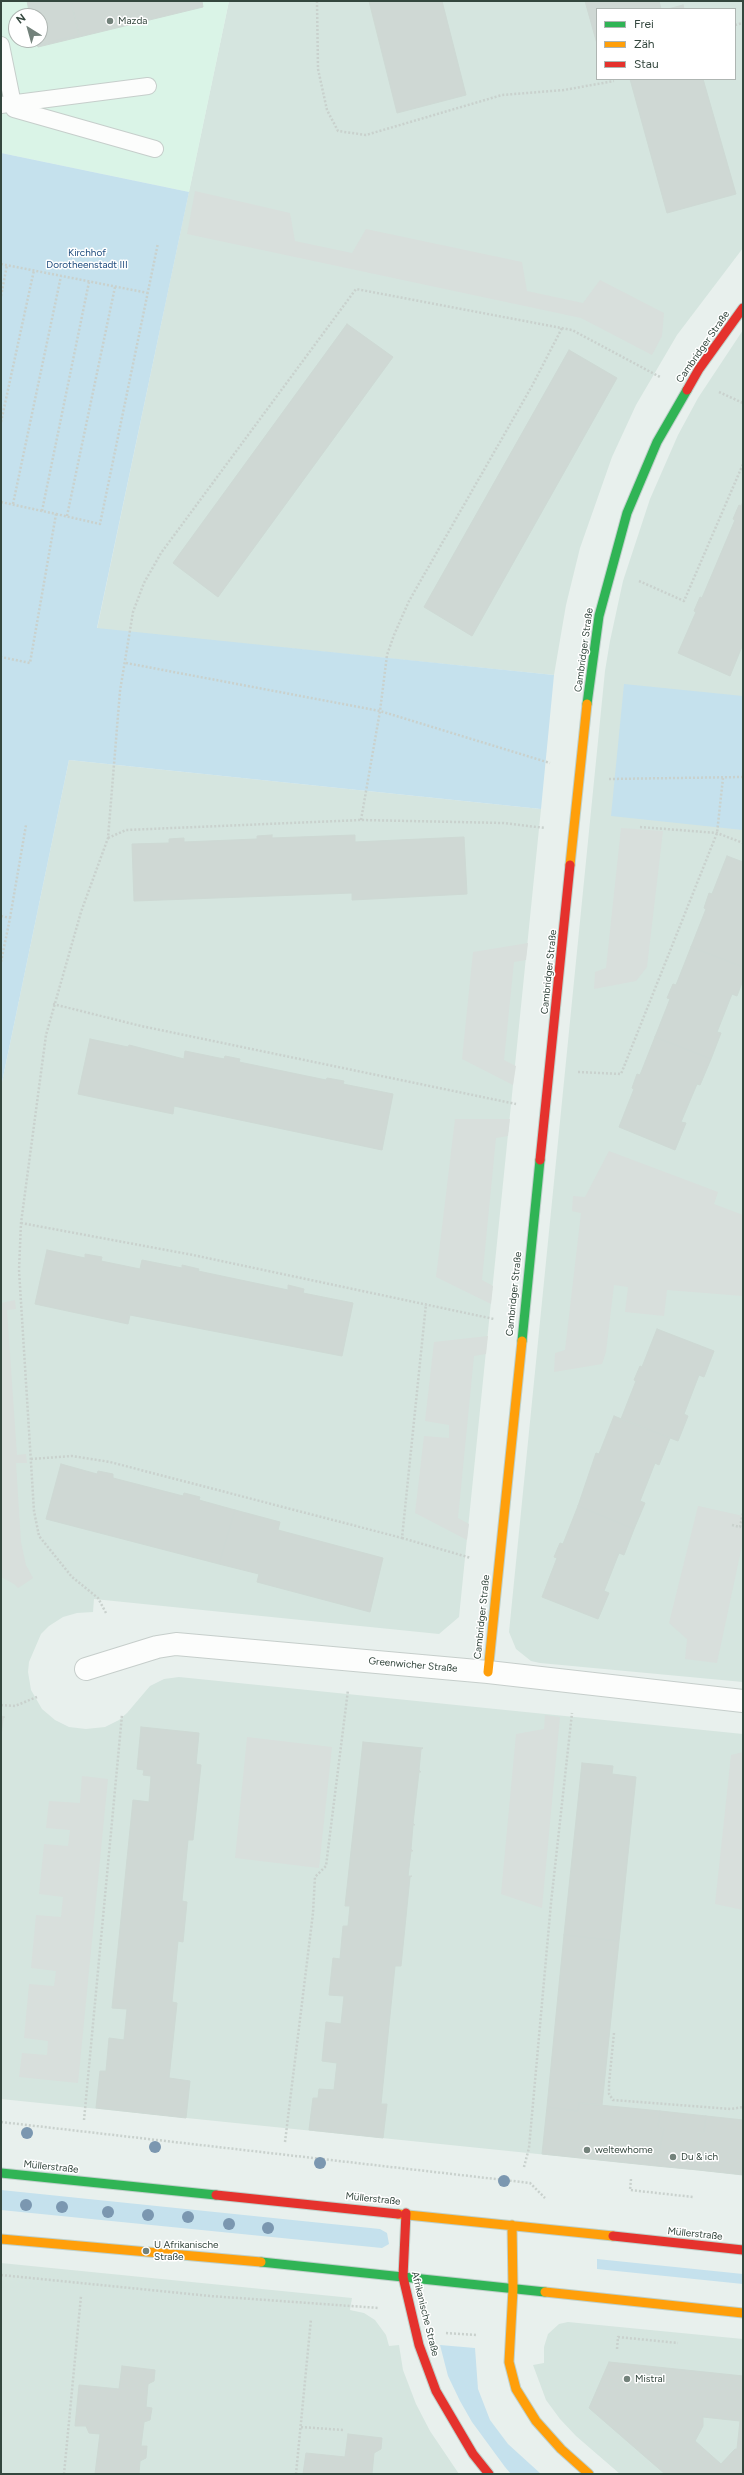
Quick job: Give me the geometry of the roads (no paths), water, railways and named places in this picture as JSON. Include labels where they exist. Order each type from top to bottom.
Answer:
[{"type":"street","name":"Cambridger Straße","points":[[488,1672],[591,664],[599,616],[610,570],[627,513],[657,442],[699,369],[743,308]]},
{"type":"street","name":"Greenwicher Straße","points":[[86,1669],[157,1647],[176,1644],[488,1672],[743,1701]]},
{"type":"street","name":"Müllerstraße","points":[[1,2173],[406,2213],[743,2250]]},
{"type":"street","name":"Afrikanische Straße","points":[[406,2213],[403,2277],[419,2345],[436,2391],[473,2454],[489,2474]]},
{"type":"street","points":[[512,2225],[513,2289],[509,2362],[516,2389],[536,2421],[561,2449],[589,2474]]},
{"type":"street","points":[[1,2239],[146,2251],[743,2313]]},
{"type":"lane","points":[[1,46],[7,103],[14,109],[155,149]]},
{"type":"lane","points":[[7,103],[148,86]]},
{"type":"place","name":"Mazda","points":[[110,21]]},
{"type":"place","name":"weltewhome","points":[[587,2150]]},
{"type":"place","name":"Du & ich","points":[[673,2157]]},
{"type":"place","name":"U Afrikanische Straße","points":[[146,2251]]},
{"type":"place","name":"Mistral","points":[[627,2379]]},
{"type":"park label","name":"Kirchhof Dorotheenstadt III","points":[[87,258]]}]
